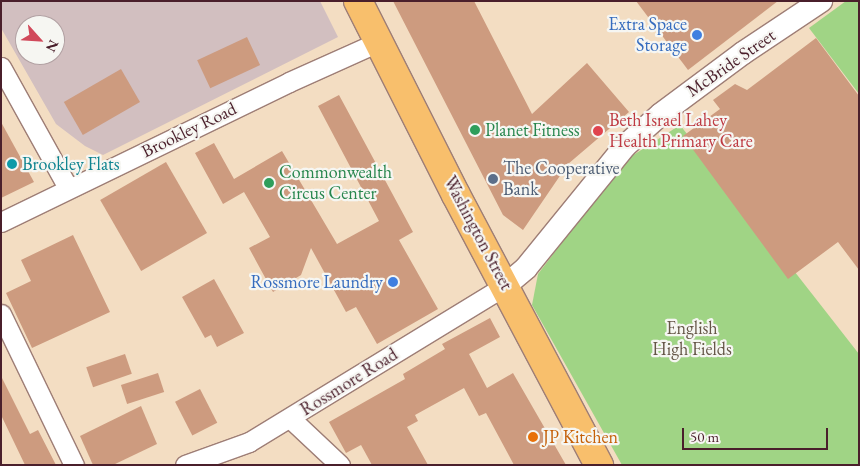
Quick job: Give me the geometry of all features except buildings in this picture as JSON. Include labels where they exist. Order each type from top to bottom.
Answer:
[{"type":"main road","name":"Washington Street","points":[[358,1],[599,465]]},
{"type":"street","name":"McBride Street","points":[[506,285],[526,268],[593,182],[651,122],[743,52],[821,1]]},
{"type":"street","name":"Brookley Road","points":[[1,222],[68,188],[378,42]]},
{"type":"street","points":[[1,67],[68,188]]},
{"type":"street","name":"Rossmore Road","points":[[185,465],[249,442],[291,419],[376,362],[444,325],[506,285]]},
{"type":"street","points":[[1,314],[74,465]]},
{"type":"street","points":[[291,419],[340,465]]},
{"type":"shaded area","points":[[1,1],[320,1],[338,37],[103,155],[85,146],[56,124],[22,65],[65,65],[65,15],[15,15],[15,52],[1,28]]},
{"type":"green space","points":[[846,1],[859,1],[859,94],[809,28]]},
{"type":"green space","name":"English High Fields","points":[[680,125],[859,354],[859,465],[622,465],[532,305],[538,274],[624,161]]},
{"type":"place","name":"Extra Space Storage","points":[[697,35]]},
{"type":"place","name":"Planet Fitness","points":[[475,130]]},
{"type":"place","name":"Beth Israel Lahey Health Primary Care","points":[[598,131]]},
{"type":"place","name":"Brookley Flats","points":[[12,164]]},
{"type":"place","name":"The Cooperative Bank","points":[[493,179]]},
{"type":"place","name":"Commonwealth Circus Center","points":[[269,183]]},
{"type":"place","name":"Rossmore Laundry","points":[[393,282]]},
{"type":"place","name":"JP Kitchen","points":[[533,437]]}]
